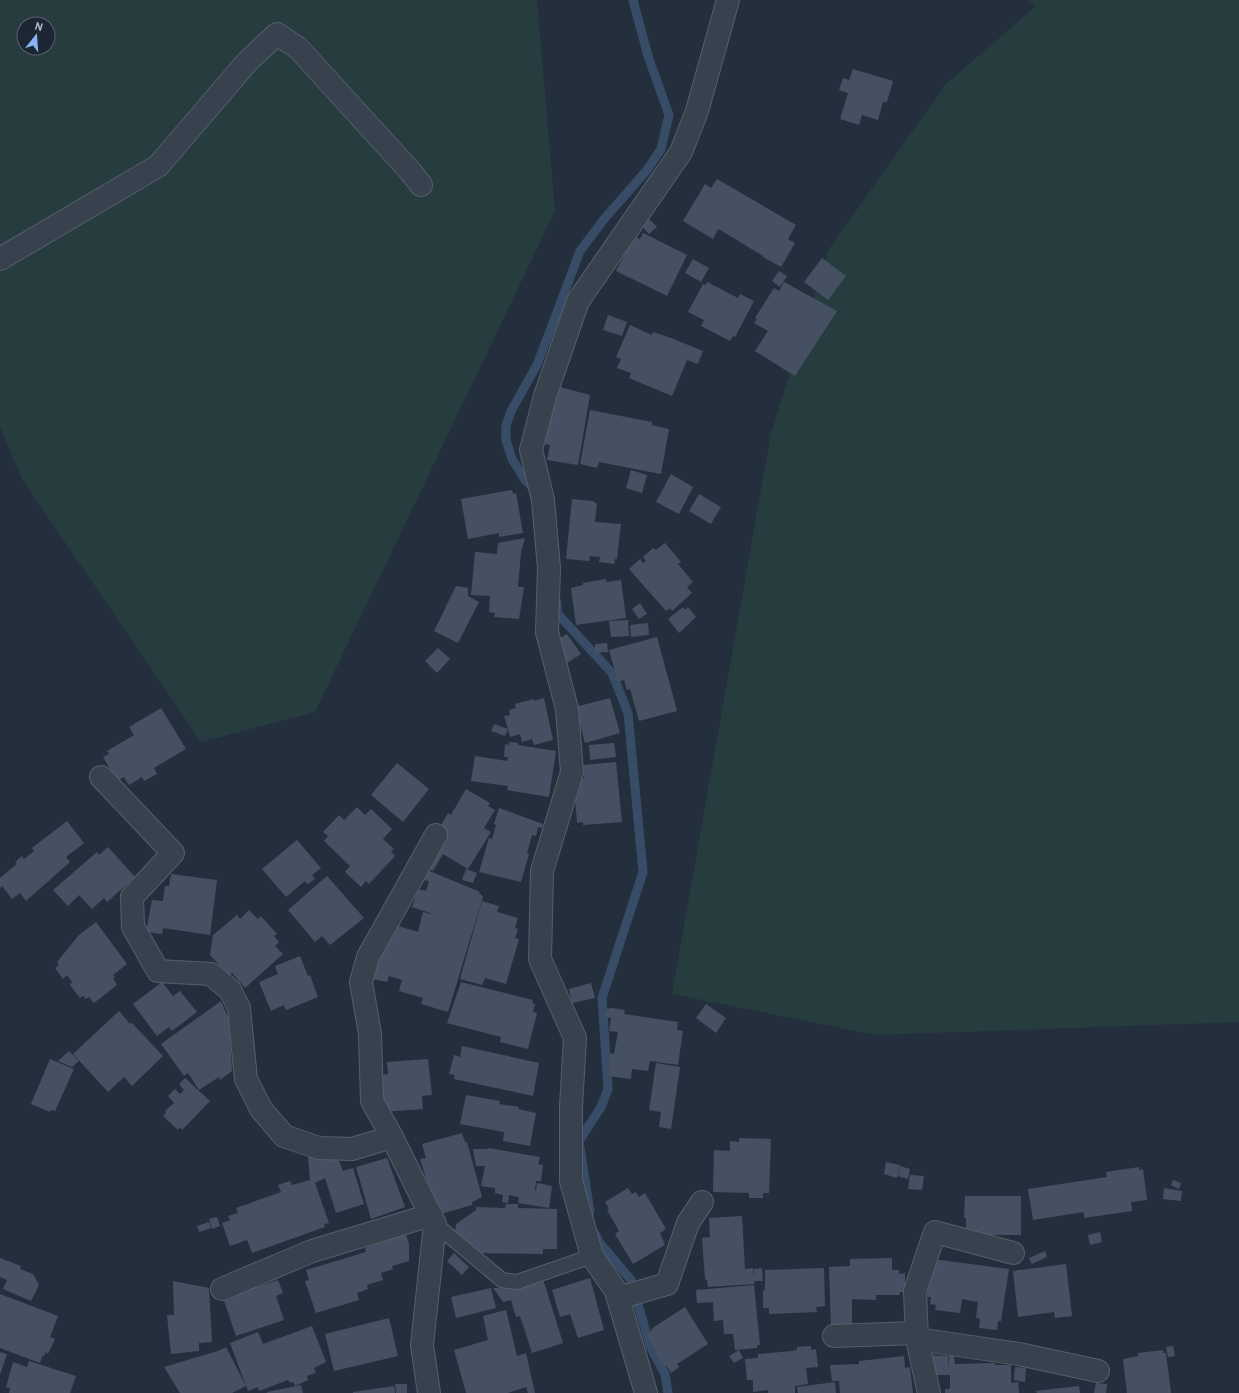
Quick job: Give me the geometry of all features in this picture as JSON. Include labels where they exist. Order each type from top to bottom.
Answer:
[{"type":"street","points":[[646,1393],[616,1291],[592,1256],[571,1181],[571,1106],[575,1038],[540,959],[542,871],[572,772],[567,709],[547,632],[549,568],[544,500],[530,450],[546,396],[578,301],[681,152],[697,111],[728,0]]},
{"type":"street","points":[[0,259],[158,166],[247,62],[277,34],[298,48],[421,185]]},
{"type":"street","points":[[101,777],[173,853],[132,897],[133,927],[158,971],[210,974],[230,990],[239,1008],[246,1079],[262,1109],[284,1136],[319,1148],[352,1148],[392,1136]]},
{"type":"street","points":[[429,1393],[422,1345],[433,1220],[392,1136],[372,1101],[370,1034],[361,982],[368,957],[436,835]]},
{"type":"street","points":[[618,1298],[668,1284],[688,1223],[702,1202]]},
{"type":"street","points":[[222,1289],[312,1251],[433,1220]]},
{"type":"street","points":[[929,1393],[916,1336],[915,1291],[935,1232],[1013,1252]]},
{"type":"street","points":[[834,1336],[916,1336],[1019,1354],[1098,1371]]},
{"type":"lane","points":[[433,1220],[502,1280],[517,1282],[592,1256]]},
{"type":"green space","points":[[0,0],[537,0],[555,211],[315,712],[201,742],[22,479],[0,427]]},
{"type":"green space","points":[[1029,0],[1239,0],[1239,1022],[875,1035],[672,994],[771,433],[829,249],[946,84],[1035,7]]},
{"type":"building","points":[[853,69],[893,81],[887,102],[883,102],[878,120],[862,115],[859,125],[840,119],[848,93],[839,90],[843,78],[849,80]]},
{"type":"building","points":[[717,179],[796,225],[788,239],[795,243],[781,267],[763,257],[765,254],[763,256],[718,229],[713,239],[683,221],[705,184],[711,188]]},
{"type":"building","points":[[646,216],[657,227],[649,234],[639,223]]},
{"type":"building","points":[[643,233],[687,255],[667,296],[616,271],[634,236],[640,239]]},
{"type":"building","points":[[822,258],[846,276],[828,300],[804,282]]},
{"type":"building","points":[[693,259],[709,268],[701,282],[685,273]]},
{"type":"building","points":[[779,271],[787,276],[780,287],[772,281]]},
{"type":"building","points":[[707,282],[738,298],[740,294],[754,301],[735,337],[733,336],[730,341],[701,326],[704,320],[688,312],[703,284],[706,285]]},
{"type":"building","points":[[784,282],[837,311],[795,376],[755,351],[768,331],[754,323],[757,319],[755,318],[774,288],[779,291]]},
{"type":"building","points":[[608,315],[627,322],[622,336],[603,330]]},
{"type":"building","points":[[630,325],[652,335],[653,332],[703,351],[698,364],[687,360],[672,396],[629,378],[631,373],[617,368],[621,359],[616,357]]},
{"type":"building","points":[[560,387],[590,395],[578,465],[547,460],[550,445],[545,444],[552,406]]},
{"type":"building","points":[[590,410],[652,422],[652,425],[669,429],[661,474],[599,462],[597,468],[580,464]]},
{"type":"building","points":[[631,470],[647,475],[642,493],[626,488]]},
{"type":"building","points":[[671,474],[693,487],[679,514],[656,502]]},
{"type":"building","points":[[512,490],[513,494],[516,493],[523,533],[499,537],[499,533],[468,539],[461,499]]},
{"type":"building","points":[[699,494],[721,507],[711,524],[689,511]]},
{"type":"building","points":[[572,499],[593,501],[597,504],[595,522],[621,524],[617,559],[615,559],[614,564],[599,562],[600,557],[590,556],[589,561],[566,559]]},
{"type":"building","points":[[525,538],[521,552],[518,587],[524,587],[519,619],[494,617],[495,613],[489,612],[490,596],[471,595],[475,552],[497,554],[498,543]]},
{"type":"building","points":[[665,543],[681,562],[678,564],[693,582],[687,587],[692,593],[672,611],[670,608],[666,611],[629,569],[640,559],[643,563],[646,561],[643,557],[653,548],[656,550]]},
{"type":"building","points":[[606,579],[606,582],[621,580],[626,618],[576,625],[571,588],[583,585],[583,583]]},
{"type":"building","points":[[456,586],[468,588],[468,596],[479,602],[458,643],[434,631]]},
{"type":"building","points":[[640,603],[647,614],[639,619],[632,609]]},
{"type":"building","points":[[683,607],[685,610],[688,607],[696,617],[679,633],[668,619]]},
{"type":"building","points":[[628,620],[629,636],[611,637],[609,621]]},
{"type":"building","points":[[648,623],[649,635],[631,637],[630,625]]},
{"type":"building","points":[[567,634],[581,654],[567,663],[554,642]]},
{"type":"building","points":[[657,637],[677,711],[639,721],[630,689],[627,690],[624,680],[618,682],[609,650]]},
{"type":"building","points":[[607,643],[608,652],[595,653],[595,644]]},
{"type":"building","points":[[438,648],[450,659],[437,673],[425,661]]},
{"type":"building","points":[[544,698],[553,740],[534,745],[532,739],[522,742],[520,734],[510,737],[504,716],[510,715],[509,710],[516,708],[515,704]]},
{"type":"building","points":[[610,698],[620,733],[585,743],[575,707]]},
{"type":"building","points":[[161,708],[186,749],[154,768],[157,774],[144,781],[142,777],[129,785],[124,777],[117,781],[103,757],[109,754],[107,751],[134,735],[129,727]]},
{"type":"building","points":[[494,724],[508,729],[505,736],[491,731]]},
{"type":"building","points":[[509,742],[518,743],[518,745],[556,751],[549,797],[507,790],[508,786],[471,781],[475,756],[507,761],[508,757],[504,757],[505,744],[509,745]]},
{"type":"building","points":[[614,743],[616,757],[590,760],[589,745]]},
{"type":"building","points":[[616,762],[622,822],[583,825],[583,822],[577,823],[575,797],[578,796],[577,790],[580,790],[579,779],[584,778],[583,765]]},
{"type":"building","points":[[397,763],[429,789],[403,822],[371,795]]},
{"type":"building","points":[[466,789],[490,803],[488,806],[495,810],[484,828],[491,832],[468,869],[443,854],[433,871],[420,864],[448,813],[451,815]]},
{"type":"building","points":[[357,807],[365,815],[371,809],[392,829],[383,839],[394,849],[391,852],[395,856],[369,884],[366,881],[361,887],[345,872],[350,866],[324,841],[328,836],[323,832],[339,815],[344,820]]},
{"type":"building","points":[[499,808],[543,824],[542,828],[538,827],[536,836],[532,835],[527,853],[529,854],[521,882],[479,872],[489,838],[492,839],[496,825],[494,824]]},
{"type":"building","points":[[67,821],[84,843],[66,857],[70,862],[26,901],[20,893],[12,899],[2,886],[0,888],[0,878],[17,864],[15,862],[22,856],[24,859],[34,851],[32,848]]},
{"type":"building","points":[[297,840],[321,868],[312,875],[315,879],[308,884],[305,881],[286,897],[262,869]]},
{"type":"building","points":[[108,847],[135,877],[107,902],[104,898],[92,909],[79,895],[68,906],[53,890],[97,852],[99,855]]},
{"type":"building","points":[[466,869],[477,873],[473,883],[462,880]]},
{"type":"building","points":[[427,870],[478,891],[483,897],[448,1012],[421,1004],[423,998],[399,991],[402,980],[389,976],[387,982],[368,978],[376,952],[383,954],[392,924],[418,932],[423,912],[436,915],[412,907],[418,889],[426,891],[429,881],[423,880]]},
{"type":"building","points":[[171,874],[217,880],[210,935],[163,928],[162,934],[146,932],[152,900],[163,901],[165,886],[169,886]]},
{"type":"building","points":[[327,876],[364,918],[330,945],[322,936],[315,942],[288,910]]},
{"type":"building","points":[[482,901],[499,906],[497,912],[518,918],[515,928],[518,929],[515,938],[519,939],[506,984],[485,978],[482,985],[460,979]]},
{"type":"building","points":[[249,910],[258,919],[261,916],[277,934],[274,936],[279,942],[275,946],[283,954],[245,988],[232,973],[229,976],[210,955],[213,935],[237,915],[240,919]]},
{"type":"building","points":[[96,922],[127,964],[113,975],[117,985],[94,1003],[89,997],[86,999],[83,996],[80,998],[70,985],[72,982],[67,975],[63,979],[55,968],[59,965],[57,962],[79,935]]},
{"type":"building","points":[[300,956],[308,976],[310,975],[318,997],[286,1010],[284,1005],[271,1011],[259,982],[278,974],[275,966]]},
{"type":"building","points":[[162,982],[173,996],[180,991],[197,1012],[172,1031],[169,1027],[157,1036],[133,1004]]},
{"type":"building","points":[[461,982],[533,1000],[532,1003],[535,1004],[533,1012],[537,1013],[528,1049],[500,1042],[501,1037],[447,1023]]},
{"type":"building","points":[[591,983],[595,998],[572,1003],[569,989]]},
{"type":"building","points":[[221,1001],[229,1020],[232,1071],[220,1080],[219,1077],[199,1090],[188,1073],[184,1076],[161,1044]]},
{"type":"building","points":[[706,1004],[726,1018],[716,1033],[696,1018]]},
{"type":"building","points":[[612,1008],[625,1010],[624,1014],[678,1022],[677,1030],[683,1031],[678,1065],[650,1061],[648,1071],[632,1069],[631,1079],[608,1076],[610,1053],[614,1054],[618,1032],[609,1031],[611,1018],[605,1017],[606,1009]]},
{"type":"building","points":[[119,1011],[130,1024],[132,1023],[163,1056],[132,1086],[124,1077],[108,1092],[73,1054]]},
{"type":"building","points":[[462,1046],[539,1063],[533,1096],[454,1079],[455,1075],[449,1074],[454,1055],[460,1057]]},
{"type":"building","points":[[69,1051],[79,1061],[72,1067],[58,1061]]},
{"type":"building","points":[[50,1059],[74,1069],[55,1111],[51,1110],[50,1112],[31,1104]]},
{"type":"building","points":[[428,1059],[432,1095],[422,1096],[423,1109],[383,1112],[380,1075],[388,1074],[387,1062]]},
{"type":"building","points":[[656,1063],[680,1067],[671,1129],[659,1127],[661,1112],[649,1110]]},
{"type":"building","points":[[185,1078],[210,1101],[182,1130],[180,1127],[178,1130],[163,1116],[166,1113],[165,1111],[174,1103],[168,1096],[175,1089],[180,1094],[184,1090],[179,1084]]},
{"type":"building","points":[[466,1095],[500,1101],[499,1104],[519,1107],[518,1109],[536,1113],[530,1146],[503,1141],[504,1132],[460,1124]]},
{"type":"building","points":[[462,1133],[465,1142],[467,1142],[482,1197],[472,1202],[472,1205],[444,1213],[436,1210],[420,1159],[426,1158],[422,1144]]},
{"type":"building","points":[[739,1138],[771,1139],[769,1193],[763,1193],[763,1198],[749,1198],[749,1193],[713,1192],[714,1150],[730,1151],[730,1141],[739,1142]]},
{"type":"building","points":[[488,1148],[540,1157],[538,1164],[543,1165],[541,1181],[536,1181],[535,1190],[536,1191],[537,1183],[552,1186],[549,1208],[518,1203],[519,1197],[509,1195],[508,1203],[502,1202],[503,1195],[495,1193],[495,1188],[481,1186],[485,1166],[476,1166],[473,1149]]},
{"type":"building","points":[[308,1157],[338,1158],[343,1171],[353,1168],[364,1204],[336,1213],[325,1178],[315,1183],[329,1223],[324,1224],[325,1227],[252,1253],[247,1240],[230,1246],[222,1223],[230,1220],[228,1216],[238,1213],[236,1208],[281,1192],[278,1185],[290,1181],[292,1185],[310,1180]]},
{"type":"building","points":[[387,1158],[405,1207],[371,1219],[356,1167]]},
{"type":"building","points":[[886,1162],[900,1165],[897,1178],[884,1174]]},
{"type":"building","points":[[900,1166],[910,1169],[908,1179],[898,1176]]},
{"type":"building","points":[[1139,1167],[1139,1170],[1143,1169],[1147,1200],[1131,1202],[1132,1211],[1084,1218],[1084,1212],[1033,1220],[1028,1189],[1107,1177],[1106,1172]]},
{"type":"building","points":[[910,1175],[924,1176],[922,1190],[908,1189]]},
{"type":"building","points":[[1173,1180],[1181,1183],[1179,1189],[1171,1185]]},
{"type":"building","points":[[628,1188],[632,1194],[636,1192],[639,1197],[645,1193],[666,1229],[660,1233],[665,1245],[633,1264],[615,1234],[619,1231],[607,1210],[609,1209],[605,1202]]},
{"type":"building","points":[[1164,1188],[1182,1191],[1181,1201],[1163,1199]]},
{"type":"building","points":[[965,1196],[1021,1196],[1021,1235],[966,1235],[966,1218],[964,1218]]},
{"type":"building","points":[[506,1204],[518,1204],[518,1208],[557,1209],[557,1249],[543,1249],[543,1254],[473,1253],[455,1234],[456,1224],[476,1210],[476,1207],[505,1208]]},
{"type":"building","points":[[742,1216],[745,1269],[753,1268],[754,1278],[754,1269],[762,1268],[763,1281],[754,1281],[755,1284],[708,1287],[707,1280],[705,1279],[702,1238],[710,1237],[709,1218]]},
{"type":"building","points":[[217,1217],[220,1226],[212,1229],[209,1219]]},
{"type":"building","points":[[209,1222],[211,1228],[199,1232],[197,1226]]},
{"type":"building","points":[[1100,1232],[1102,1242],[1090,1245],[1088,1235]]},
{"type":"building","points":[[406,1234],[409,1244],[409,1261],[392,1266],[393,1269],[381,1273],[383,1280],[367,1285],[368,1289],[357,1293],[359,1300],[316,1313],[305,1281],[309,1280],[306,1270],[366,1252],[365,1248]]},
{"type":"building","points":[[1045,1251],[1047,1257],[1032,1264],[1029,1258]]},
{"type":"building","points":[[454,1253],[469,1267],[462,1275],[447,1261]]},
{"type":"building","points":[[0,1258],[21,1266],[20,1269],[33,1274],[39,1285],[31,1301],[3,1289],[7,1280],[0,1277]]},
{"type":"building","points":[[892,1258],[892,1270],[899,1270],[899,1274],[905,1273],[905,1292],[900,1292],[899,1295],[876,1295],[876,1300],[852,1299],[852,1325],[831,1328],[829,1267],[850,1266],[850,1259]]},
{"type":"building","points":[[932,1259],[1009,1269],[1001,1321],[998,1321],[997,1330],[979,1328],[980,1319],[976,1318],[978,1302],[962,1299],[960,1313],[935,1310],[936,1305],[930,1304],[931,1297],[927,1297]]},
{"type":"building","points":[[1066,1264],[1072,1316],[1055,1318],[1054,1312],[1018,1317],[1013,1271]]},
{"type":"building","points":[[824,1268],[825,1306],[816,1307],[817,1312],[769,1314],[769,1308],[763,1308],[765,1270]]},
{"type":"building","points":[[590,1278],[604,1330],[578,1338],[570,1314],[560,1317],[552,1290]]},
{"type":"building","points":[[543,1279],[563,1343],[532,1353],[520,1316],[516,1317],[511,1300],[503,1302],[493,1288],[513,1288]]},
{"type":"building","points":[[278,1280],[283,1293],[276,1296],[284,1320],[236,1336],[223,1298]]},
{"type":"building","points":[[173,1281],[209,1288],[212,1342],[199,1343],[199,1351],[171,1354],[167,1315],[174,1315]]},
{"type":"building","points":[[754,1285],[760,1345],[757,1345],[757,1348],[735,1350],[733,1334],[724,1334],[723,1320],[714,1321],[713,1302],[697,1303],[696,1290]]},
{"type":"building","points":[[491,1288],[496,1308],[456,1318],[451,1297]]},
{"type":"building","points":[[0,1294],[58,1316],[50,1337],[55,1339],[48,1354],[46,1352],[44,1356],[43,1355],[40,1363],[0,1348]]},
{"type":"building","points":[[685,1307],[708,1344],[677,1364],[679,1367],[671,1373],[666,1365],[664,1367],[647,1335],[654,1327]]},
{"type":"building","points":[[506,1310],[517,1356],[526,1353],[535,1393],[528,1393],[526,1387],[508,1393],[466,1393],[454,1350],[488,1340],[483,1316]]},
{"type":"building","points":[[389,1318],[398,1356],[334,1371],[325,1334]]},
{"type":"building","points":[[312,1326],[326,1362],[314,1368],[316,1373],[307,1376],[308,1380],[295,1386],[293,1382],[290,1383],[288,1380],[259,1391],[258,1387],[248,1391],[230,1343],[258,1332],[263,1344]]},
{"type":"building","points":[[811,1346],[811,1350],[816,1349],[818,1367],[806,1368],[808,1384],[795,1386],[795,1393],[768,1393],[768,1390],[753,1392],[753,1380],[747,1380],[745,1359],[758,1358],[758,1354],[792,1351],[797,1350],[797,1347]]},
{"type":"building","points":[[1173,1346],[1175,1356],[1168,1357],[1166,1347]]},
{"type":"building","points":[[226,1347],[246,1386],[232,1393],[180,1393],[164,1367],[218,1351]]},
{"type":"building","points":[[739,1350],[743,1358],[734,1363],[729,1356]]},
{"type":"building","points":[[1163,1350],[1163,1353],[1166,1353],[1171,1393],[1127,1393],[1123,1359],[1138,1356],[1138,1353]]},
{"type":"building","points":[[0,1352],[7,1354],[0,1375]]},
{"type":"building","points":[[926,1355],[948,1356],[949,1369],[949,1356],[954,1356],[955,1364],[995,1363],[995,1365],[1011,1365],[1011,1383],[1018,1382],[1019,1393],[945,1393],[945,1389],[950,1389],[950,1375],[930,1375]]},
{"type":"building","points":[[904,1356],[905,1368],[910,1367],[913,1393],[840,1393],[839,1381],[832,1381],[830,1365],[859,1364],[859,1361]]},
{"type":"building","points":[[29,1361],[76,1376],[70,1393],[9,1393],[10,1388],[6,1387],[13,1362],[27,1367]]},
{"type":"building","points":[[1015,1367],[1026,1368],[1025,1382],[1014,1380]]},
{"type":"building","points":[[835,1382],[836,1393],[798,1393],[797,1387]]},
{"type":"building","points":[[1096,1383],[1107,1384],[1106,1393],[1094,1393]]},
{"type":"building","points":[[395,1384],[407,1384],[407,1393],[396,1393]]},
{"type":"building","points":[[301,1385],[303,1393],[267,1393],[267,1392]]},
{"type":"building","points":[[394,1386],[395,1393],[353,1393],[353,1392]]},
{"type":"building","points":[[1079,1386],[1080,1393],[1037,1393],[1036,1391]]},
{"type":"waterway","points":[[536,491],[525,480],[512,459],[506,440],[506,426],[511,411],[537,365],[580,251],[605,218],[647,170],[661,149],[669,115],[648,56],[633,0]]},
{"type":"waterway","points":[[557,603],[557,613],[612,673],[628,713],[643,872],[602,998],[608,1089],[601,1107],[579,1141],[590,1212]]},
{"type":"waterway","points":[[594,1232],[599,1242],[631,1280],[650,1346],[665,1374],[668,1393]]}]
